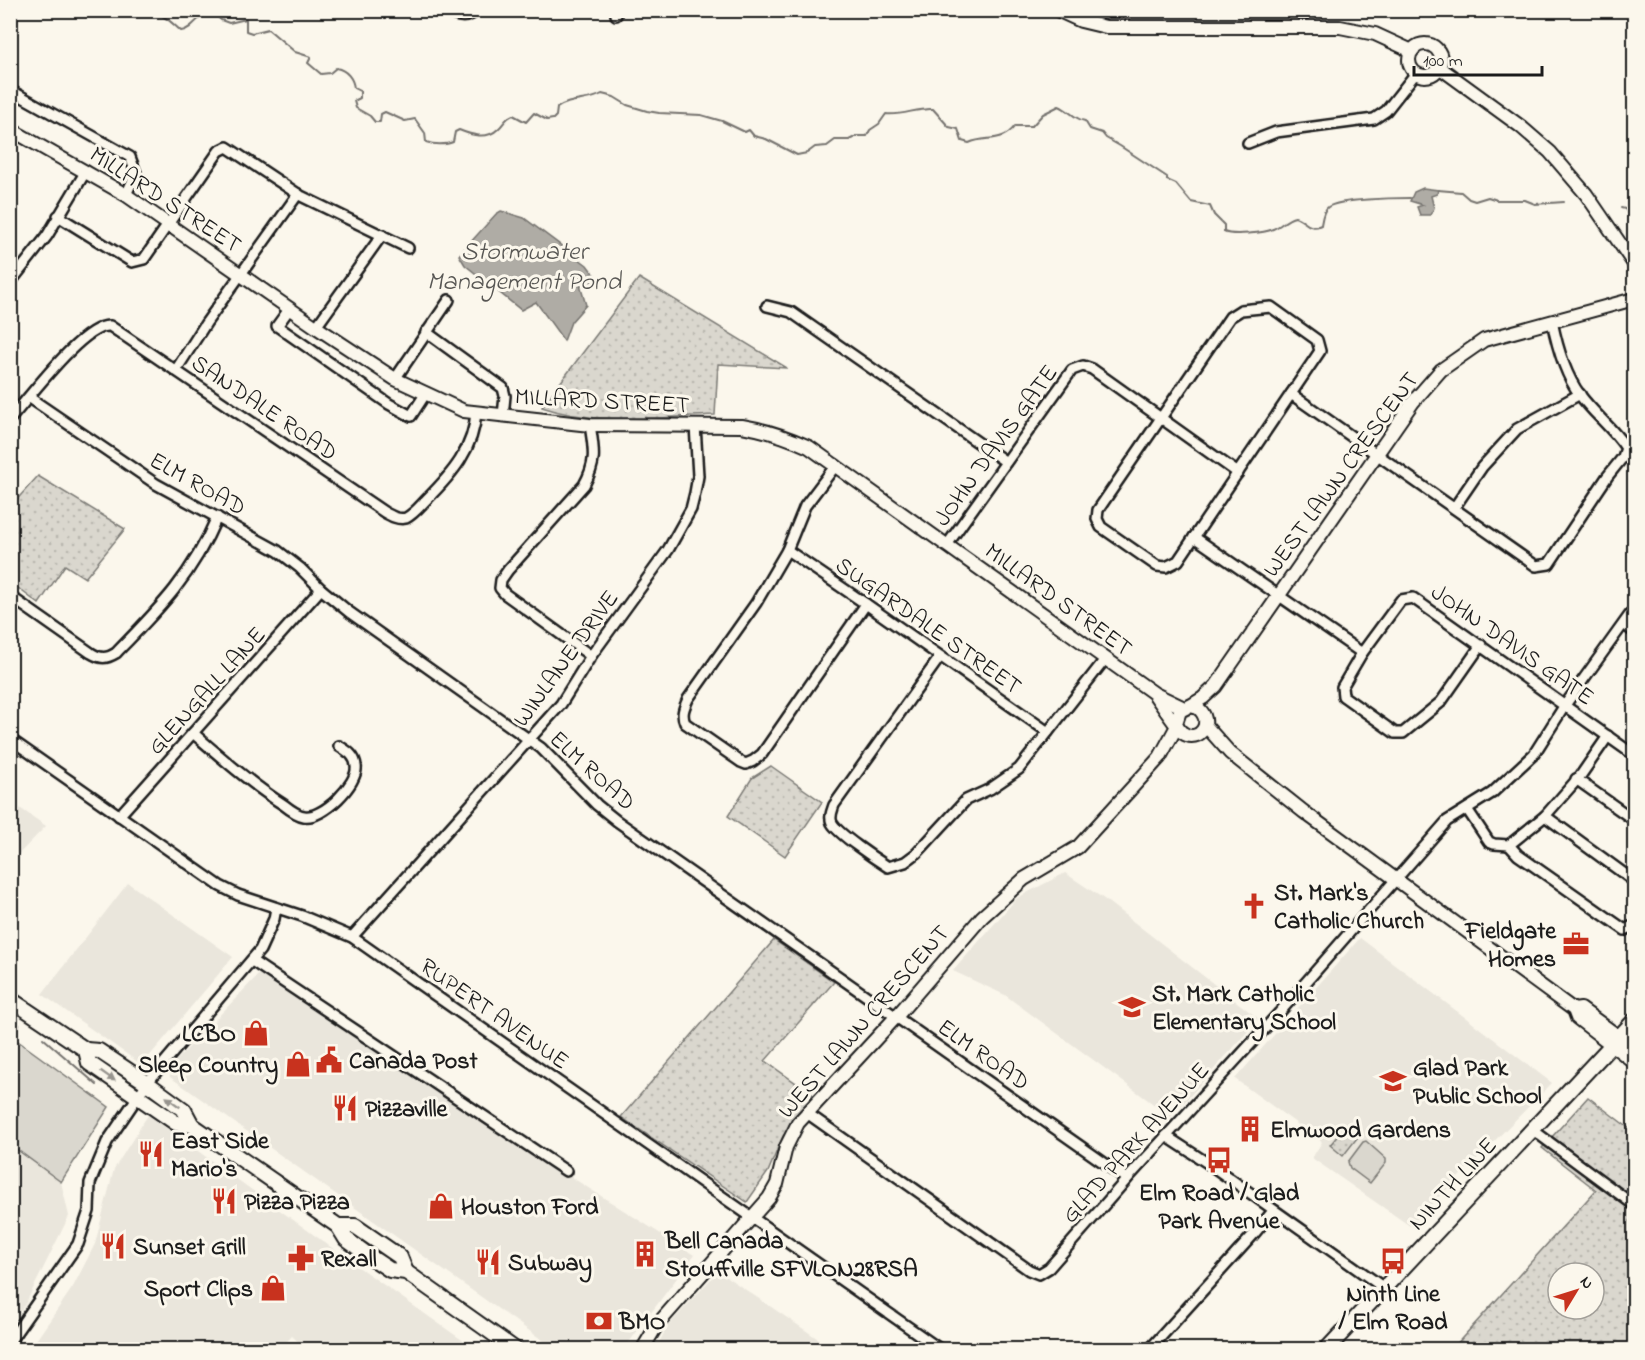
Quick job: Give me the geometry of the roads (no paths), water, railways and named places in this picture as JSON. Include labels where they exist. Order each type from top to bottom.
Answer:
[{"type":"main road","points":[[12,996],[86,1050],[99,1051],[147,1083],[184,1110],[192,1125],[338,1226],[346,1239],[371,1257],[390,1270],[406,1272],[516,1350]]},
{"type":"main road","name":"NINTH LINE","points":[[1326,1350],[1635,1021]]},
{"type":"main road","points":[[86,1050],[89,1063],[176,1123],[192,1125]]},
{"type":"street","points":[[446,10],[463,17],[477,10]]},
{"type":"street","points":[[1057,10],[1081,21],[1106,27],[1340,27],[1375,34],[1412,51]]},
{"type":"street","points":[[1419,45],[1432,45],[1441,56],[1439,68],[1427,76],[1416,73],[1409,64],[1412,51],[1419,45]]},
{"type":"street","points":[[1439,68],[1520,126],[1550,152],[1586,194],[1635,264]]},
{"type":"street","points":[[1248,142],[1276,132],[1374,119],[1386,111],[1416,73]]},
{"type":"street","points":[[10,90],[130,158],[136,173],[126,195]]},
{"type":"street","name":"MILLARD STREET","points":[[12,134],[86,171],[126,195],[395,379],[464,411],[590,425],[742,426],[765,430],[809,447],[1155,694],[1187,707]]},
{"type":"street","points":[[58,216],[132,262],[144,259],[219,152],[225,147],[232,149],[298,194],[408,248]]},
{"type":"street","points":[[10,283],[47,236],[86,171]]},
{"type":"street","points":[[176,370],[206,323],[298,194]]},
{"type":"street","points":[[316,327],[382,234]]},
{"type":"street","name":"WEST LAWN CRESCENT","points":[[1187,707],[1203,698],[1216,686],[1413,402],[1441,370],[1484,340],[1635,299]]},
{"type":"street","points":[[395,379],[449,300]]},
{"type":"street","points":[[767,306],[791,312],[1006,462]]},
{"type":"street","points":[[1271,307],[1317,340],[1320,351],[1291,394],[1178,561],[1166,567],[1157,566],[1101,527],[1097,519],[1098,510],[1230,317],[1240,310],[1271,307]]},
{"type":"street","points":[[290,308],[277,326],[389,404],[411,416],[426,393]]},
{"type":"street","points":[[1291,394],[1536,566],[1549,564],[1623,457],[1626,448],[1580,394],[1561,353],[1552,321]]},
{"type":"street","name":"SANDALE ROAD","points":[[10,419],[71,349],[95,329],[104,325],[116,328],[384,512],[398,518],[405,518],[416,510],[458,465],[469,446],[476,412]]},
{"type":"street","points":[[426,332],[502,388],[505,396],[503,416]]},
{"type":"street","name":"JOHN DAVIS GATE","points":[[947,545],[1072,370],[1083,366],[1092,369],[1238,473]]},
{"type":"street","points":[[1454,508],[1482,467],[1517,429],[1580,394]]},
{"type":"street","name":"ELM ROAD","points":[[30,398],[156,484],[260,539],[284,555],[321,590],[396,647],[541,748],[597,805],[617,820],[1127,1179]]},
{"type":"street","points":[[590,425],[594,457],[592,470],[584,485],[508,570],[501,580],[500,588],[505,594],[591,656]]},
{"type":"street","name":"WINLANE DRIVE","points":[[352,937],[561,704],[591,656],[668,550],[691,509],[698,476],[694,425]]},
{"type":"street","points":[[836,465],[805,506],[787,550],[756,603],[688,699],[683,711],[685,723],[741,762],[746,764],[753,761],[762,754],[866,604]]},
{"type":"street","points":[[10,600],[17,601],[91,653],[107,658],[116,653],[162,606],[185,578],[217,517]]},
{"type":"street","points":[[1194,537],[1362,653]]},
{"type":"street","name":"SUGARDALE STREET","points":[[787,550],[1048,732]]},
{"type":"street","name":"GLENGALL LANE","points":[[119,816],[321,590]]},
{"type":"street","name":"JOHN DAVIS GATE","points":[[1481,645],[1441,702],[1403,734],[1395,733],[1343,696],[1342,687],[1362,653],[1401,600],[1413,598],[1481,645],[1566,705],[1635,755]]},
{"type":"street","name":"GLAD PARK AVENUE","points":[[807,1113],[1022,1266],[1039,1274],[1057,1261],[1127,1179],[1249,1047],[1447,821],[1492,794],[1534,754],[1635,609]]},
{"type":"street","points":[[1624,624],[1635,632]]},
{"type":"street","points":[[940,657],[834,805],[831,814],[832,823],[840,831],[888,867],[905,862],[911,857],[966,800],[990,789],[1019,769],[1106,658]]},
{"type":"street","name":"WEST LAWN CRESCENT","points":[[1206,722],[1216,686]]},
{"type":"street","name":"MILLARD STREET","points":[[1155,694],[1177,725]]},
{"type":"street","points":[[1230,753],[1182,733],[1177,725],[1178,714],[1187,707],[1198,708],[1230,753],[1304,812],[1574,1010],[1577,1018],[1616,1042],[1635,1048]]},
{"type":"street","points":[[1192,736],[1199,733],[1206,722]]},
{"type":"street","name":"WEST LAWN CRESCENT","points":[[642,1350],[657,1325],[769,1198],[777,1184],[786,1147],[798,1123],[896,1017],[982,917],[1024,879],[1078,848],[1160,757],[1177,725]]},
{"type":"street","points":[[193,733],[228,764],[275,800],[304,817],[330,807],[354,779],[357,767],[353,756],[339,746]]},
{"type":"street","name":"WEST LAWN CRESCENT","points":[[1160,757],[1192,736]]},
{"type":"street","points":[[1467,809],[1489,842],[1509,845],[1545,816],[1608,736]]},
{"type":"street","name":"RUPERT AVENUE","points":[[10,739],[220,886],[238,895],[352,937],[752,1217],[929,1346],[941,1350]]},
{"type":"street","points":[[1576,779],[1635,820]]},
{"type":"street","points":[[1545,816],[1635,880]]},
{"type":"street","points":[[1509,845],[1518,855],[1625,930],[1635,925]]},
{"type":"street","points":[[10,1341],[78,1244],[90,1208],[90,1183],[107,1142],[147,1083],[260,950],[274,919],[276,908]]},
{"type":"street","points":[[252,961],[566,1171]]},
{"type":"street","points":[[1616,1042],[1635,1062]]},
{"type":"street","points":[[1533,1130],[1635,1205]]},
{"type":"street","points":[[1166,1136],[1384,1288]]},
{"type":"street","points":[[1149,1350],[1273,1210]]},
{"type":"water","points":[[1423,188],[1438,190],[1437,194],[1431,196],[1434,208],[1430,215],[1420,215],[1417,207],[1423,205],[1410,201],[1414,192]]},
{"type":"water","name":"Stormwater Management Pond","points":[[501,211],[524,218],[587,265],[599,281],[594,285],[580,285],[586,305],[571,322],[564,341],[536,302],[521,310],[465,265],[459,255]]},
{"type":"waterway","points":[[121,10],[135,17],[162,16],[181,31],[211,11],[221,20],[229,23],[246,19],[246,31],[252,33],[268,29],[295,52],[311,57],[308,63],[321,74],[330,73],[336,68],[346,73],[351,78],[354,88],[360,91],[360,98],[354,101],[356,108],[370,116],[375,122],[380,122],[381,114],[385,112],[405,121],[415,119],[425,133],[426,142],[433,144],[453,142],[455,132],[459,130],[474,135],[489,134],[513,115],[526,122],[534,113],[547,120],[553,119],[557,108],[562,105],[602,94],[647,111],[701,115],[722,121],[745,132],[749,130],[754,136],[766,139],[797,155],[807,153],[815,147],[827,146],[835,140],[867,136],[886,114],[933,109],[949,127],[958,129],[962,141],[969,143],[999,137],[1010,132],[1015,126],[1032,126],[1043,114],[1059,106],[1085,121],[1090,129],[1102,133],[1106,138],[1167,177],[1167,180],[1176,184],[1191,202],[1210,206],[1214,215],[1224,225],[1224,232],[1248,234],[1269,230],[1295,217],[1310,226],[1317,227],[1321,225],[1326,208],[1334,204],[1410,198]]},
{"type":"waterway","points":[[1438,190],[1461,192],[1475,201],[1488,197],[1497,200],[1525,200],[1535,204],[1564,202]]},
{"type":"waterway","points":[[1621,208],[1625,209],[1634,223]]},
{"type":"waterway","points":[[10,1019],[19,1025]]},
{"type":"waterway","points":[[43,1038],[97,1085]]},
{"type":"place","name":"St. Mark's Catholic Church","points":[[1254,906]]},
{"type":"place","name":"Fieldgate Homes","points":[[1576,944]]},
{"type":"place","name":"St. Mark Catholic Elementary School","points":[[1132,1007]]},
{"type":"place","name":"LCBO","points":[[256,1033]]},
{"type":"place","name":"Canada Post","points":[[329,1060]]},
{"type":"place","name":"Sleep Country","points":[[298,1064]]},
{"type":"place","name":"Glad Park Public School","points":[[1393,1081]]},
{"type":"place","name":"Pizzaville","points":[[345,1108]]},
{"type":"place","name":"Elmwood Gardens","points":[[1250,1129]]},
{"type":"place","name":"East Side Mario's","points":[[151,1154]]},
{"type":"place","name":"Elm Road / Glad Park Avenue","points":[[1219,1160]]},
{"type":"place","name":"Pizza Pizza","points":[[224,1201]]},
{"type":"place","name":"Houston Ford","points":[[441,1206]]},
{"type":"place","name":"Sunset Grill","points":[[113,1246]]},
{"type":"place","name":"Bell Canada Stouffville SFVLON28RSA","points":[[645,1254]]},
{"type":"place","name":"Rexall","points":[[301,1258]]},
{"type":"place","name":"Ninth Line / Elm Road","points":[[1393,1261]]},
{"type":"place","name":"Subway","points":[[488,1262]]},
{"type":"place","name":"Sport Clips","points":[[273,1288]]},
{"type":"place","name":"BMO","points":[[599,1321]]}]
